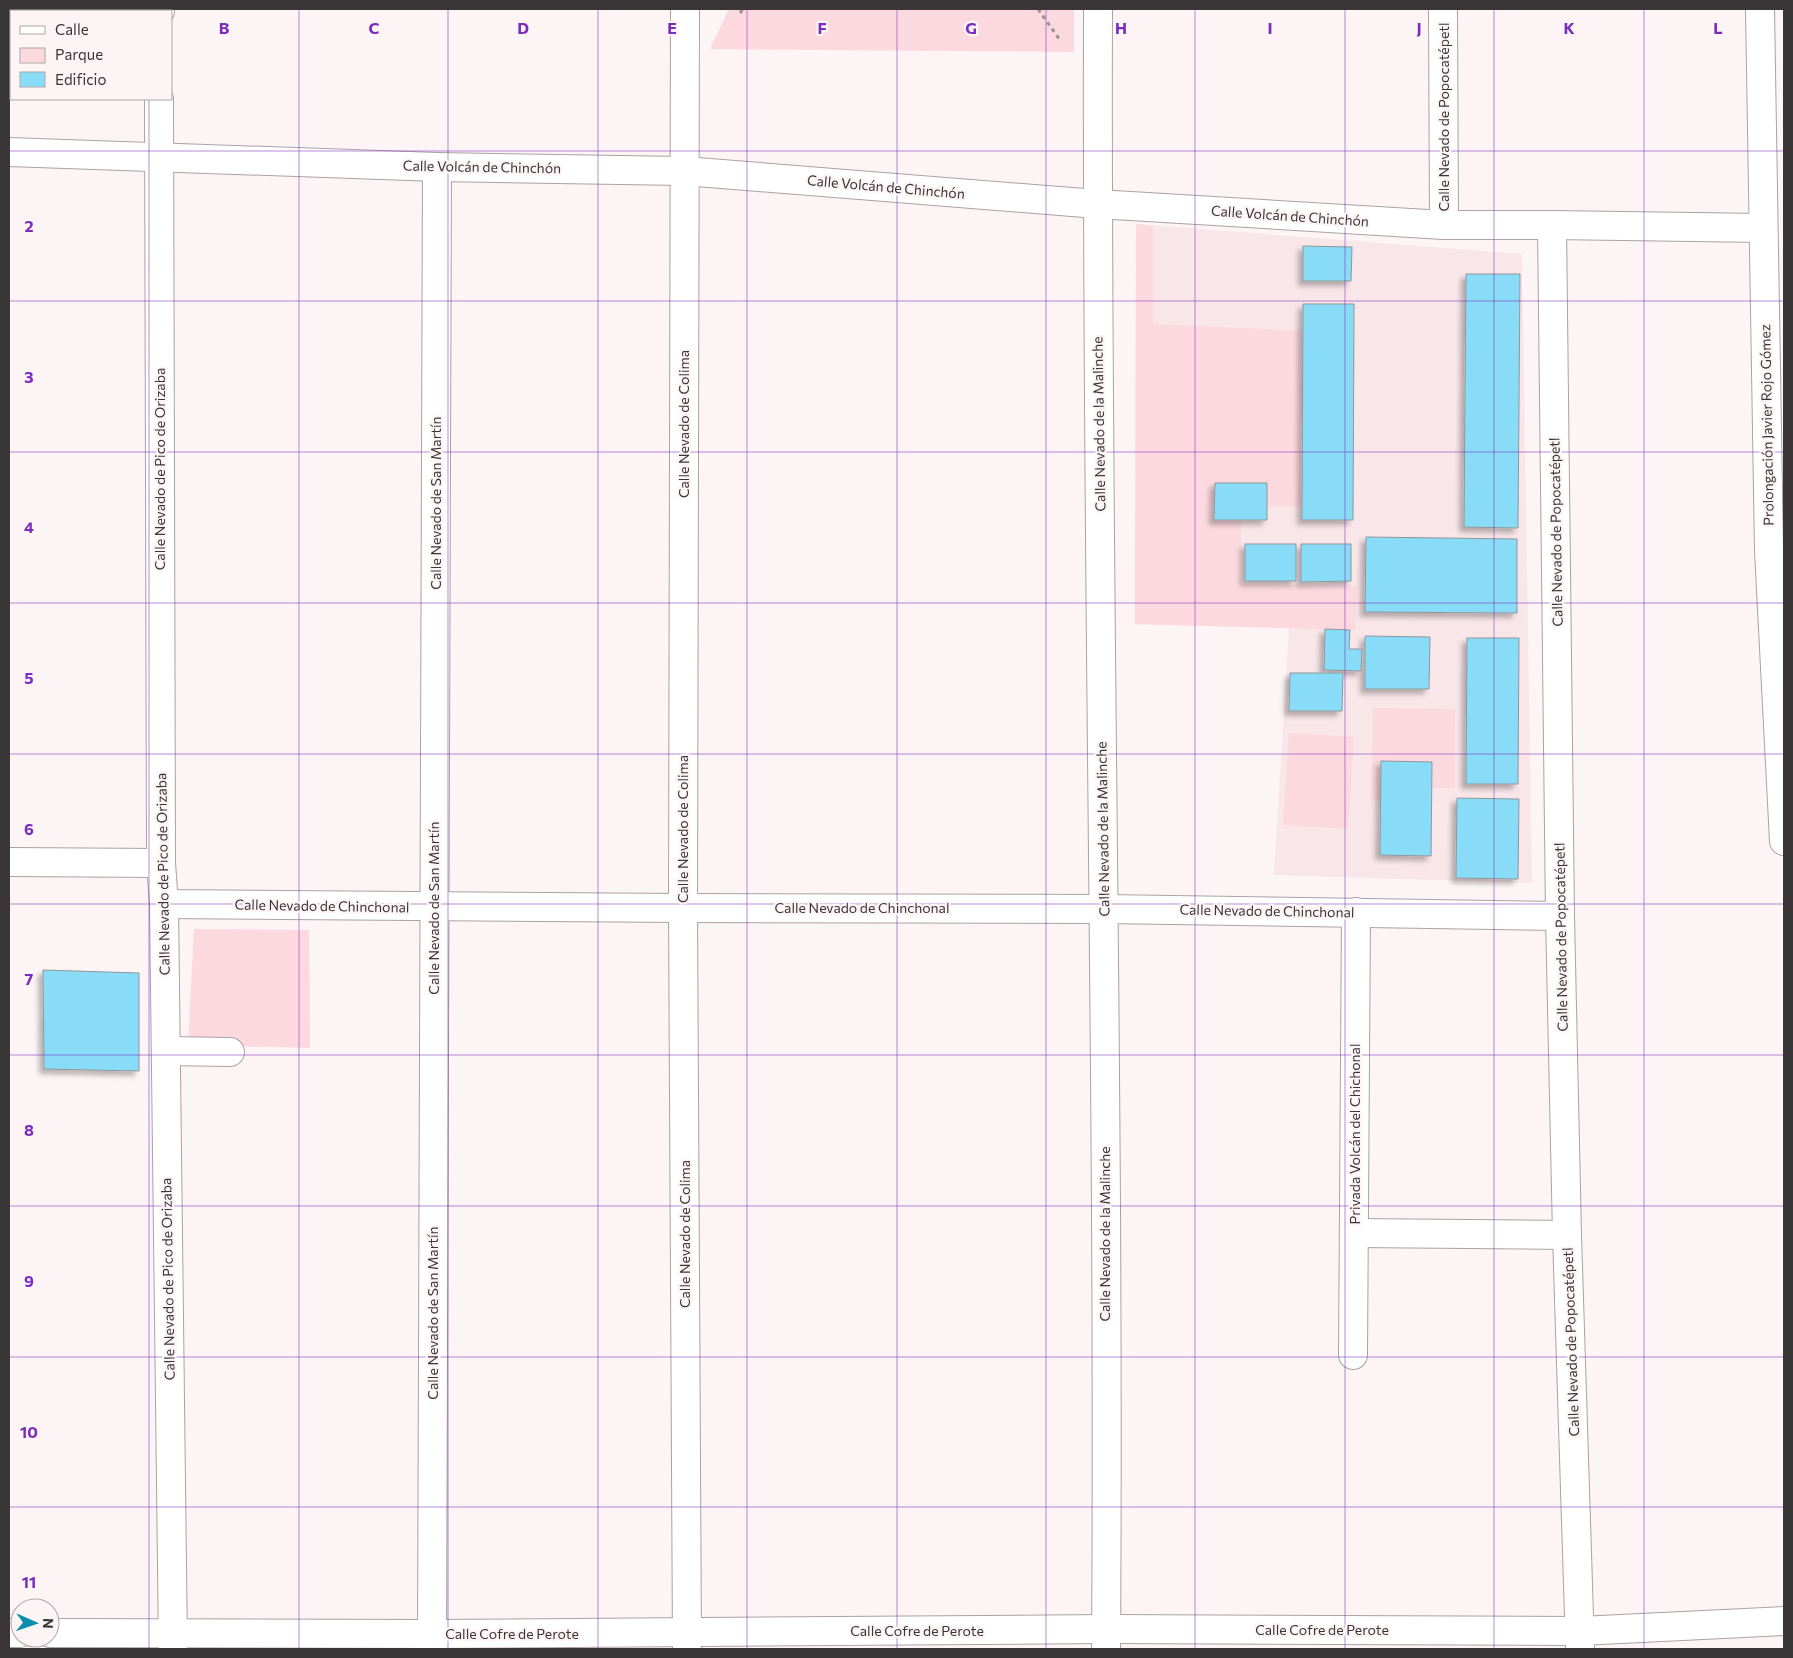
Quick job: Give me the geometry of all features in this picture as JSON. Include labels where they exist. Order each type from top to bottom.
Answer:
[{"type":"street","name":"Calle Nevado de Colima","points":[[685,9],[683,908],[687,1641]]},
{"type":"street","name":"Calle Nevado de la Malinche","points":[[1098,9],[1097,204],[1104,908],[1106,1639]]},
{"type":"street","name":"Calle Nevado de Popocatépetl","points":[[1443,9],[1444,225]]},
{"type":"street","name":"Prolongación Javier Rojo Gómez","points":[[1760,9],[1769,551],[1784,841]]},
{"type":"street","name":"Calle Nevado de Pico de Orizaba","points":[[160,100],[161,863],[164,904],[172,1642]]},
{"type":"street","name":"Calle Volcán de Chinchón","points":[[9,152],[437,167],[684,170],[1097,204],[1444,225],[1763,228]]},
{"type":"street","name":"Calle Nevado de San Martín","points":[[432,1642],[437,167]]},
{"type":"street","name":"Calle Nevado de Popocatépetl","points":[[1552,225],[1560,916],[1567,1235],[1580,1640]]},
{"type":"street","points":[[9,862],[161,863]]},
{"type":"street","name":"Calle Nevado de Chinchonal","points":[[164,904],[434,907],[1104,908],[1560,916]]},
{"type":"street","name":"Privada Volcán del Chichonal","points":[[1353,1355],[1356,912]]},
{"type":"street","points":[[166,1051],[230,1052]]},
{"type":"street","points":[[1354,1233],[1567,1235]]},
{"type":"street","name":"Calle Cofre de Perote","points":[[60,1634],[172,1642],[1106,1639],[1580,1640],[1784,1621]]},
{"type":"path","points":[[740,13],[743,9]]},
{"type":"path","points":[[1038,9],[1060,40]]},
{"type":"shaded area","points":[[1136,224],[1522,254],[1532,883],[1274,875],[1289,628],[1135,624]]},
{"type":"green space","points":[[729,9],[1074,9],[1074,52],[710,49]]},
{"type":"green space","points":[[1136,224],[1153,226],[1153,324],[1303,331],[1302,507],[1267,506],[1267,483],[1215,483],[1214,520],[1241,520],[1241,584],[1357,586],[1355,630],[1135,624]]},
{"type":"green space","points":[[1373,708],[1455,709],[1455,788],[1432,788],[1432,762],[1381,799],[1371,799]]},
{"type":"green space","points":[[1289,733],[1354,737],[1348,829],[1283,825]]},
{"type":"green space","points":[[194,929],[309,930],[310,1048],[188,1045]]},
{"type":"building","points":[[1303,246],[1352,247],[1351,281],[1303,281]]},
{"type":"building","points":[[1466,274],[1520,274],[1518,528],[1464,527]]},
{"type":"building","points":[[1303,304],[1354,304],[1353,520],[1302,520]]},
{"type":"building","points":[[1215,483],[1267,483],[1267,520],[1214,520]]},
{"type":"building","points":[[1366,537],[1517,539],[1517,613],[1365,612]]},
{"type":"building","points":[[1245,544],[1296,544],[1296,581],[1245,581]]},
{"type":"building","points":[[1301,544],[1351,544],[1351,581],[1301,582]]},
{"type":"building","points":[[1325,629],[1350,630],[1349,649],[1362,649],[1361,671],[1324,670]]},
{"type":"building","points":[[1365,636],[1430,637],[1429,689],[1365,689]]},
{"type":"building","points":[[1467,638],[1519,638],[1518,784],[1466,784]]},
{"type":"building","points":[[1290,673],[1343,673],[1342,711],[1289,711]]},
{"type":"building","points":[[1381,761],[1432,762],[1431,856],[1380,855]]},
{"type":"building","points":[[1457,798],[1519,799],[1518,879],[1456,878]]},
{"type":"building","points":[[43,970],[139,973],[139,1071],[44,1069]]}]
